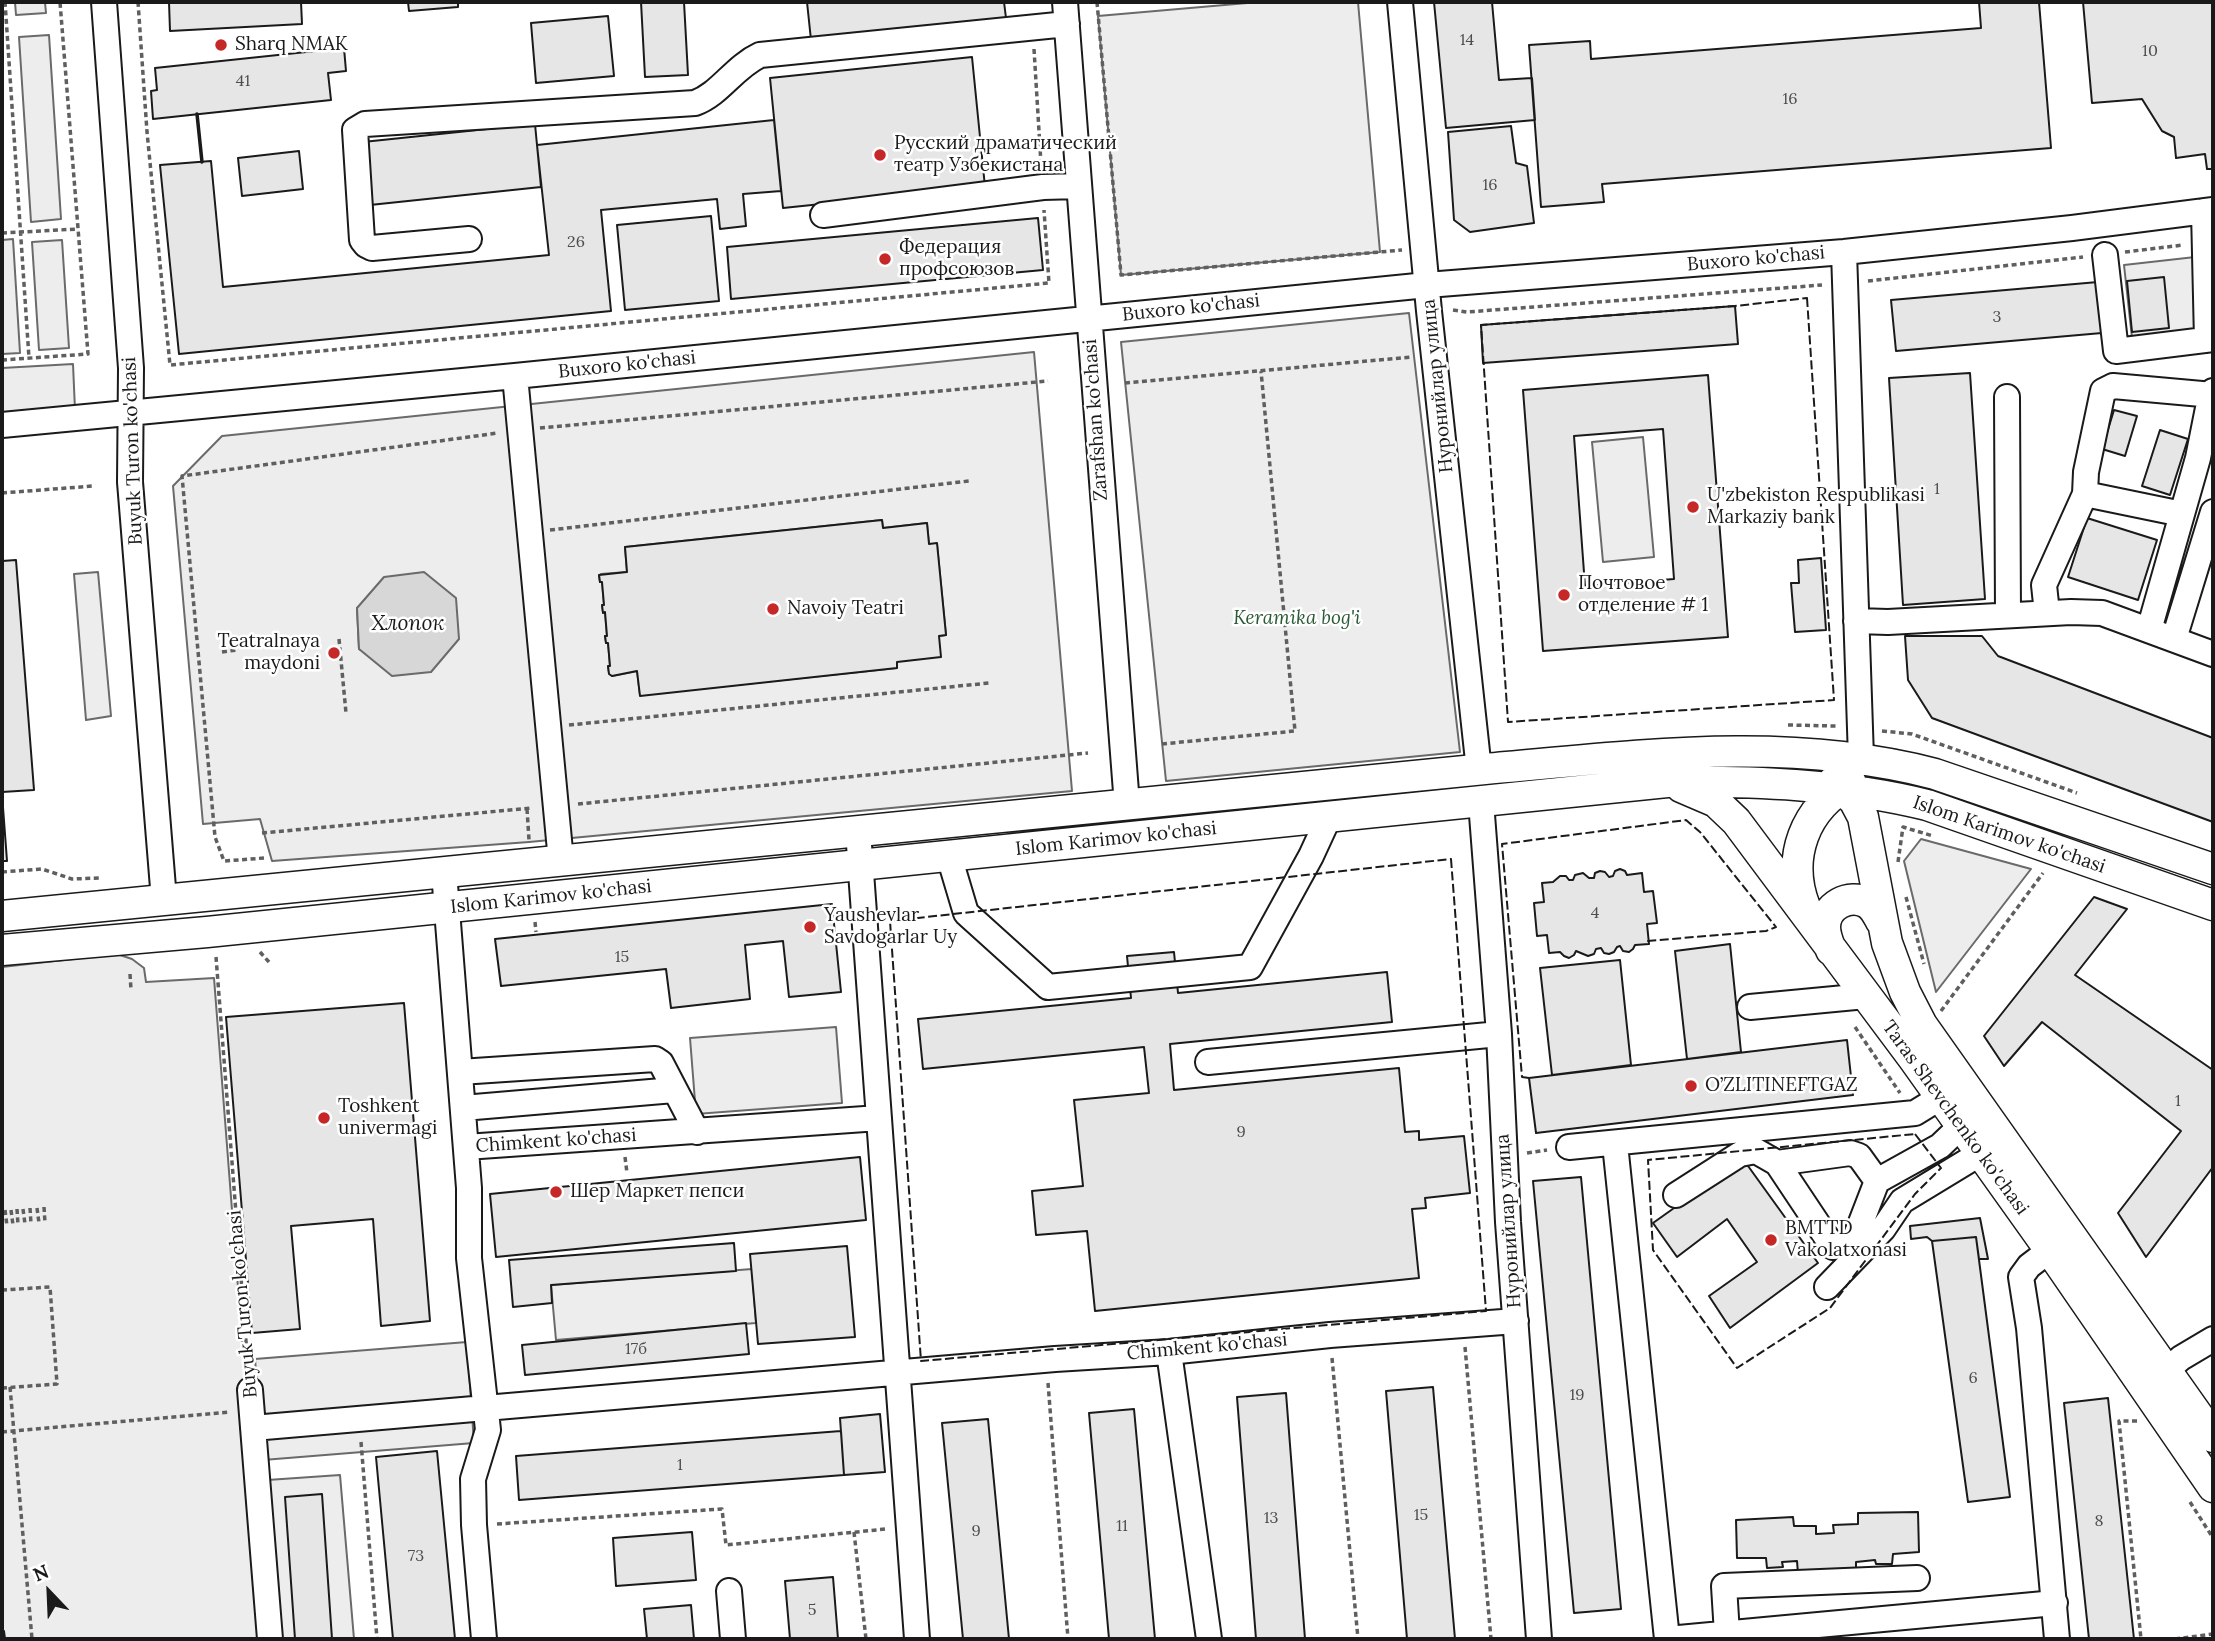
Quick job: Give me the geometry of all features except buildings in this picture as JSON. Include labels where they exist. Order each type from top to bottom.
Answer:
[{"type":"main road","name":"Islom Karimov ko'chasi","points":[[2,916],[1479,770],[1711,751],[1794,752],[1861,758],[1908,767],[2213,870]]},
{"type":"main road","name":"Taras Shevchenko ko'chasi","points":[[1794,752],[1841,788],[1858,807],[1865,824],[1881,921],[1894,965],[1922,1025],[2213,1437]]},
{"type":"main road","points":[[1811,922],[1802,901],[1798,860],[1800,843],[1812,817],[1841,788],[1865,777],[1908,767]]},
{"type":"main road","name":"Islom Karimov ko'chasi","points":[[2,950],[207,932],[1667,782],[1755,782],[1841,788],[1902,799],[1927,805],[2213,905]]},
{"type":"main road","name":"Taras Shevchenko ko'chasi","points":[[1667,782],[1709,798],[1729,813],[1941,1097],[2213,1487]]},
{"type":"main road","points":[[1867,841],[1870,826],[1877,814],[1888,804],[1902,799]]},
{"type":"main road","name":"Zarafshan ko'chasi","points":[[1127,805],[1129,838]]},
{"type":"main road","points":[[1831,950],[1825,922],[1839,904],[1852,899],[1862,901],[1870,905],[1881,921]]},
{"type":"street","name":"Buyuk Turon ko'chasi","points":[[104,2],[131,368],[130,482],[164,900]]},
{"type":"street","name":"Нуронийлар улица","points":[[1401,2],[1434,356],[1479,770]]},
{"type":"street","points":[[469,239],[372,248],[366,245],[362,240],[355,130],[358,126],[695,103],[706,99],[746,62],[760,55],[1032,28],[1066,13]]},
{"type":"street","name":"Zarafshan ko'chasi","points":[[1066,13],[1127,805]]},
{"type":"street","points":[[822,215],[1043,187],[1079,186]]},
{"type":"street","name":"Buxoro ko'chasi","points":[[2,425],[1427,285],[1844,252],[2209,211]]},
{"type":"street","points":[[2105,255],[2116,351],[2210,339],[2209,211]]},
{"type":"street","points":[[1844,252],[1861,758]]},
{"type":"street","points":[[515,376],[561,861]]},
{"type":"street","points":[[2047,613],[2044,585],[2085,494],[2086,472],[2103,391],[2113,386],[2212,393],[2198,458],[2149,630]]},
{"type":"street","points":[[2007,397],[2008,615]]},
{"type":"street","points":[[2085,494],[2182,514]]},
{"type":"street","points":[[2174,639],[2213,512]]},
{"type":"street","points":[[1856,621],[2102,613],[2174,639],[2212,648]]},
{"type":"street","name":"Нуронийлар улица","points":[[1481,802],[1539,1639]]},
{"type":"street","points":[[949,856],[966,913],[1048,987],[1250,967],[1329,817]]},
{"type":"street","points":[[858,831],[917,1639]]},
{"type":"street","name":"Chimkent ko'chasi","points":[[444,872],[466,1147],[879,1118]]},
{"type":"street","points":[[1750,1007],[1866,996]]},
{"type":"street","points":[[1208,1062],[1499,1034]]},
{"type":"street","points":[[460,1072],[655,1059],[661,1063],[697,1132]]},
{"type":"street","points":[[463,1108],[674,1090]]},
{"type":"street","points":[[1569,1147],[1914,1113],[1941,1097]]},
{"type":"street","points":[[1676,1195],[1740,1154],[1756,1151],[1777,1163],[1833,1247],[1855,1238],[1877,1181],[1940,1146],[1961,1126]]},
{"type":"street","points":[[1615,1144],[1668,1639],[2055,1603]]},
{"type":"street","points":[[466,1147],[469,1258],[487,1419],[473,1479],[474,1525],[484,1639]]},
{"type":"street","points":[[1777,1163],[1850,1153],[1859,1156],[1877,1181]]},
{"type":"street","points":[[1828,1287],[1883,1229],[1902,1201],[1981,1153]]},
{"type":"street","points":[[2050,1250],[2029,1266],[2021,1277],[2029,1328],[2057,1639]]},
{"type":"street","name":"Chimkent ko'chasi","points":[[251,1410],[359,1419],[487,1419],[899,1373],[1516,1321]]},
{"type":"street","points":[[2166,1371],[2213,1339]]},
{"type":"street","points":[[1169,1352],[1209,1639]]},
{"type":"street","points":[[251,1410],[270,1639]]},
{"type":"street","points":[[275,1502],[286,1639]]},
{"type":"street","points":[[1727,1634],[1724,1586],[1917,1578]]},
{"type":"street","points":[[729,1591],[733,1639]]},
{"type":"path","points":[[5,2],[29,358]]},
{"type":"path","points":[[2,360],[88,354],[60,2]]},
{"type":"path","points":[[138,2],[170,365],[1049,283],[1032,28]]},
{"type":"path","points":[[1097,2],[1121,275],[1411,250]]},
{"type":"path","points":[[2,233],[78,229]]},
{"type":"path","points":[[1125,383],[1434,356]]},
{"type":"path","points":[[1162,744],[1295,731],[1261,371]]},
{"type":"path","points":[[264,858],[224,861],[215,838],[182,476],[521,430],[1048,381]]},
{"type":"path","points":[[531,532],[969,481]]},
{"type":"path","points":[[2,493],[93,486]]},
{"type":"path","points":[[338,639],[346,713]]},
{"type":"path","points":[[222,652],[237,650]]},
{"type":"path","points":[[549,727],[989,683]]},
{"type":"path","points":[[262,833],[1088,753]]},
{"type":"path","points":[[527,809],[529,842]]},
{"type":"path","points":[[1898,866],[1902,833]]},
{"type":"path","points":[[2,872],[43,869],[72,879],[99,878]]},
{"type":"path","points":[[1934,1004],[1940,1012],[2046,870]]},
{"type":"path","points":[[1905,890],[1924,966]]},
{"type":"path","points":[[258,951],[269,962]]},
{"type":"path","name":"Buyuk Turon ko'chasi","points":[[216,957],[251,1410]]},
{"type":"path","points":[[130,974],[131,989]]},
{"type":"path","points":[[1504,1156],[1569,1147]]},
{"type":"path","points":[[44,1207],[45,1223]]},
{"type":"path","points":[[30,1208],[31,1224]]},
{"type":"path","points":[[37,1208],[39,1223]]},
{"type":"path","points":[[23,1209],[25,1224]]},
{"type":"path","points":[[5,1210],[7,1226]]},
{"type":"path","points":[[13,1225],[14,1210],[19,1225]]},
{"type":"path","points":[[2,1290],[50,1287],[57,1384],[2,1388]]},
{"type":"path","points":[[1462,1324],[1491,1639]]},
{"type":"path","points":[[1329,1335],[1358,1639]]},
{"type":"path","points":[[1046,1360],[1068,1639]]},
{"type":"path","points":[[10,1387],[32,1639]]},
{"type":"path","points":[[2,1432],[251,1410]]},
{"type":"path","points":[[359,1419],[377,1639]]},
{"type":"path","points":[[2137,1420],[2119,1421],[2141,1639]]},
{"type":"path","points":[[474,1525],[722,1509],[726,1545],[909,1526]]},
{"type":"path","points":[[854,1532],[866,1639]]},
{"type":"path","points":[[2175,1639],[2213,1634]]},
{"type":"shaded area","points":[[15,2],[45,2],[46,13],[16,15]]},
{"type":"shaded area","points":[[1259,2],[1358,2],[1380,252],[1121,275],[1098,16]]},
{"type":"shaded area","points":[[49,35],[61,219],[31,222],[19,37]]},
{"type":"shaded area","points":[[13,239],[20,353],[2,354],[2,240]]},
{"type":"shaded area","points":[[62,240],[69,348],[39,350],[32,242]]},
{"type":"shaded area","points":[[2213,255],[2213,347],[2134,356],[2124,265]]},
{"type":"shaded area","name":"Keramika bog'i","points":[[1409,313],[1460,752],[1166,781],[1121,342]]},
{"type":"shaded area","points":[[1034,352],[1072,791],[529,842],[272,861],[260,819],[203,824],[173,486],[222,436]],"holes":[[[882,520],[883,528],[927,523],[929,544],[937,544],[946,635],[939,636],[897,662],[897,668],[640,695],[637,671],[612,676],[609,673],[602,582],[599,576],[627,572],[625,547]],[[357,608],[431,672],[359,649]]]},
{"type":"shaded area","points":[[73,364],[75,410],[2,414],[2,368]]},
{"type":"shaded area","points":[[1643,437],[1654,557],[1603,562],[1592,442]]},
{"type":"shaded area","points":[[98,572],[111,716],[86,720],[74,574]]},
{"type":"shaded area","points":[[1921,839],[2031,869],[1936,992],[1904,861]]},
{"type":"shaded area","points":[[117,954],[132,959],[144,968],[146,982],[214,978],[253,1481],[340,1475],[354,1639],[2,1639],[2,967]]},
{"type":"shaded area","points":[[836,1027],[842,1103],[696,1114],[690,1038]]},
{"type":"shaded area","points":[[752,1269],[756,1323],[556,1340],[551,1285]]},
{"type":"shaded area","points":[[467,1342],[474,1443],[263,1460],[255,1359]]},
{"type":"water","name":"Хлопок","points":[[424,572],[456,598],[459,639],[431,672],[392,676],[359,649],[357,608],[384,577]]},
{"type":"fence","points":[[1807,298],[1834,700],[1508,722],[1481,325],[1807,298]]},
{"type":"fence","points":[[1529,1078],[1522,1077],[1502,844],[1686,820],[1700,832],[1776,927],[1766,931],[1647,941]]},
{"type":"fence","points":[[1451,859],[1486,1311],[921,1361],[890,921],[1451,859]]},
{"type":"fence","points":[[1915,1134],[1941,1168],[1915,1194],[1830,1308],[1737,1368],[1653,1250],[1648,1160],[1915,1134]]},
{"type":"fence","points":[[2,1631],[5,1639]]},
{"type":"wall","points":[[197,114],[202,162]]},
{"type":"place","name":"Sharq NMAK","points":[[221,45]]},
{"type":"place","name":"Русский драматический театр Узбекистана","points":[[880,155]]},
{"type":"place","name":"Федерация профсоюзов","points":[[885,259]]},
{"type":"place","name":"U'zbekiston Respublikasi Markaziy bank","points":[[1693,507]]},
{"type":"place","name":"Почтовое отделение # 1","points":[[1564,595]]},
{"type":"place","name":"Navoiy Teatri","points":[[773,609]]},
{"type":"place","name":"Teatralnaya maydoni","points":[[334,653]]},
{"type":"place","name":"Yaushevlar Savdogarlar Uy","points":[[810,927]]},
{"type":"place","name":"O’ZLITINEFTGAZ","points":[[1691,1086]]},
{"type":"place","name":"Toshkent univermagi","points":[[324,1118]]},
{"type":"place","name":"Шер Маркет пепси","points":[[556,1192]]},
{"type":"place","name":"BMTTD Vakolatxonasi","points":[[1771,1240]]}]
